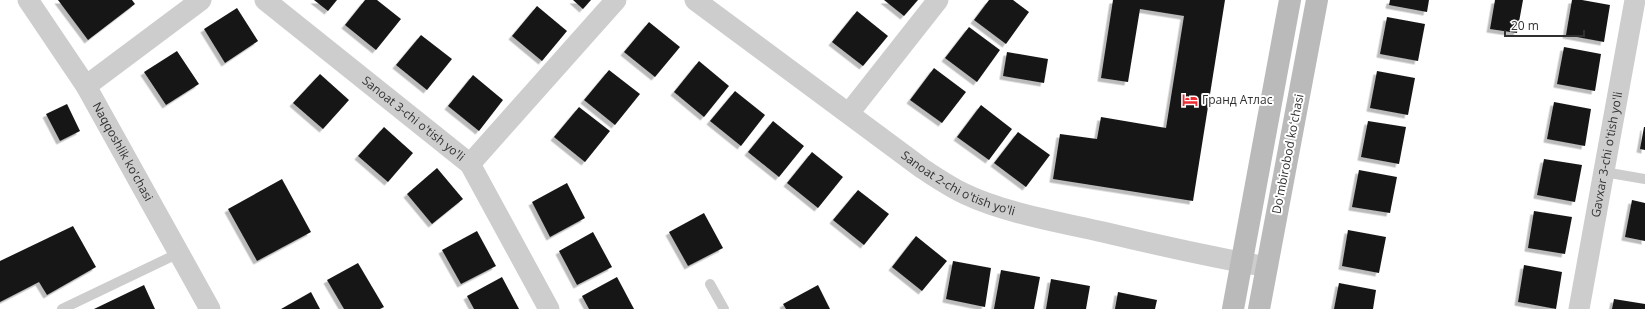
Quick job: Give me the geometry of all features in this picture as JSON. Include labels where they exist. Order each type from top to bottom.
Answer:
[{"type":"main road","points":[[1233,309],[1290,0]]},
{"type":"main road","name":"Doʻmbirobod koʻchasi","points":[[1259,309],[1317,0]]},
{"type":"street","name":"Naqqoshlik ko'chasi","points":[[28,0],[86,86],[210,309]]},
{"type":"street","points":[[86,86],[201,0]]},
{"type":"street","name":"Sanoat 3-chi o'tish yo'li","points":[[265,0],[470,164],[549,309]]},
{"type":"street","points":[[470,164],[616,0]]},
{"type":"street","name":"Sanoat 2-chi o'tish yo'li","points":[[695,0],[923,169],[950,187],[982,201],[1077,226],[1196,254],[1267,267]]},
{"type":"street","points":[[849,113],[938,0]]},
{"type":"street","name":"Gavxar 3-chi o'tish yo'li","points":[[1579,309],[1635,0]]},
{"type":"lane","points":[[1604,172],[1645,179]]},
{"type":"lane","points":[[62,309],[179,253]]},
{"type":"lane","points":[[710,284],[724,309]]},
{"type":"building","points":[[58,0],[132,0],[135,4],[88,40]]},
{"type":"building","points":[[314,0],[337,0],[328,11]]},
{"type":"building","points":[[365,0],[377,0],[401,19],[376,50],[345,25]]},
{"type":"building","points":[[573,0],[591,0],[583,9]]},
{"type":"building","points":[[884,0],[918,0],[904,16]]},
{"type":"building","points":[[989,0],[1013,0],[1029,12],[1006,44],[974,20]]},
{"type":"building","name":"Гранд Атлас","points":[[1113,0],[1225,0],[1193,201],[1053,179],[1060,134],[1097,139],[1101,117],[1166,128],[1184,16],[1140,9],[1128,82],[1101,78]]},
{"type":"building","points":[[1390,0],[1429,0],[1427,12],[1389,5]]},
{"type":"building","points":[[1495,0],[1523,0],[1517,33],[1490,29]]},
{"type":"building","points":[[1572,0],[1582,0],[1610,5],[1604,42],[1566,35]]},
{"type":"building","points":[[537,6],[567,31],[542,61],[512,36]]},
{"type":"building","points":[[237,8],[258,41],[225,63],[204,29]]},
{"type":"building","points":[[857,11],[888,36],[863,66],[832,42]]},
{"type":"building","points":[[1387,17],[1425,24],[1418,61],[1380,54]]},
{"type":"building","points":[[649,22],[680,47],[655,77],[624,52]]},
{"type":"building","points":[[969,27],[1000,50],[977,82],[945,58]]},
{"type":"building","points":[[421,35],[452,59],[427,90],[396,65]]},
{"type":"building","points":[[1564,47],[1601,54],[1595,91],[1557,84]]},
{"type":"building","points":[[177,51],[199,84],[166,105],[144,72]]},
{"type":"building","points":[[1007,52],[1048,59],[1044,83],[1003,76]]},
{"type":"building","points":[[699,61],[729,86],[704,117],[674,92]]},
{"type":"building","points":[[934,68],[966,92],[942,123],[910,100]]},
{"type":"building","points":[[609,70],[640,94],[615,125],[584,100]]},
{"type":"building","points":[[1377,71],[1415,78],[1408,115],[1370,108]]},
{"type":"building","points":[[320,74],[349,100],[323,129],[293,103]]},
{"type":"building","points":[[473,75],[503,100],[479,131],[448,106]]},
{"type":"building","points":[[735,91],[765,115],[741,146],[710,121]]},
{"type":"building","points":[[1554,102],[1591,109],[1585,146],[1547,139]]},
{"type":"building","points":[[67,104],[80,131],[60,141],[46,114]]},
{"type":"building","points":[[981,105],[1012,129],[989,160],[957,137]]},
{"type":"building","points":[[579,107],[610,131],[585,162],[554,137]]},
{"type":"building","points":[[773,121],[804,146],[779,177],[748,152]]},
{"type":"building","points":[[1368,121],[1406,127],[1399,164],[1361,157]]},
{"type":"building","points":[[384,127],[413,153],[388,182],[358,156]]},
{"type":"building","points":[[1645,127],[1645,150],[1640,149]]},
{"type":"building","points":[[1018,132],[1050,155],[1026,187],[994,163]]},
{"type":"building","points":[[812,152],[843,177],[818,208],[787,183]]},
{"type":"building","points":[[1544,159],[1582,165],[1575,202],[1537,195]]},
{"type":"building","points":[[437,168],[463,199],[432,224],[407,194]]},
{"type":"building","points":[[1359,170],[1397,177],[1390,213],[1352,207]]},
{"type":"building","points":[[282,179],[311,232],[257,261],[228,209]]},
{"type":"building","points":[[567,183],[585,218],[550,237],[532,202]]},
{"type":"building","points":[[858,190],[889,214],[864,245],[833,220]]},
{"type":"building","points":[[1632,200],[1645,203],[1645,241],[1625,237]]},
{"type":"building","points":[[1534,211],[1572,217],[1565,254],[1528,248]]},
{"type":"building","points":[[704,213],[723,248],[688,266],[669,232]]},
{"type":"building","points":[[73,226],[96,267],[47,295],[39,282],[0,302],[0,261]]},
{"type":"building","points":[[1348,230],[1386,237],[1379,273],[1342,266]]},
{"type":"building","points":[[477,231],[496,266],[461,284],[442,250]]},
{"type":"building","points":[[593,232],[612,267],[577,285],[559,251]]},
{"type":"building","points":[[916,236],[947,261],[922,291],[892,267]]},
{"type":"building","points":[[953,261],[991,268],[985,307],[946,299]]},
{"type":"building","points":[[358,263],[384,307],[380,309],[344,309],[327,280]]},
{"type":"building","points":[[1524,265],[1562,272],[1556,309],[1518,302]]},
{"type":"building","points":[[1001,270],[1040,277],[1034,309],[994,309]]},
{"type":"building","points":[[502,277],[519,309],[474,309],[467,296]]},
{"type":"building","points":[[617,277],[634,309],[589,309],[582,296]]},
{"type":"building","points":[[1051,279],[1090,286],[1086,309],[1046,309]]},
{"type":"building","points":[[1339,283],[1376,290],[1373,309],[1334,309]]},
{"type":"building","points":[[144,285],[155,309],[94,309]]},
{"type":"building","points":[[818,285],[830,309],[786,309],[783,304]]},
{"type":"building","points":[[311,292],[320,309],[281,309]]},
{"type":"building","points":[[1118,292],[1157,300],[1155,309],[1115,309]]},
{"type":"building","points":[[1614,299],[1645,304],[1645,309],[1612,309]]},
{"type":"place","name":"Гранд Атлас","points":[[1190,100]]}]
